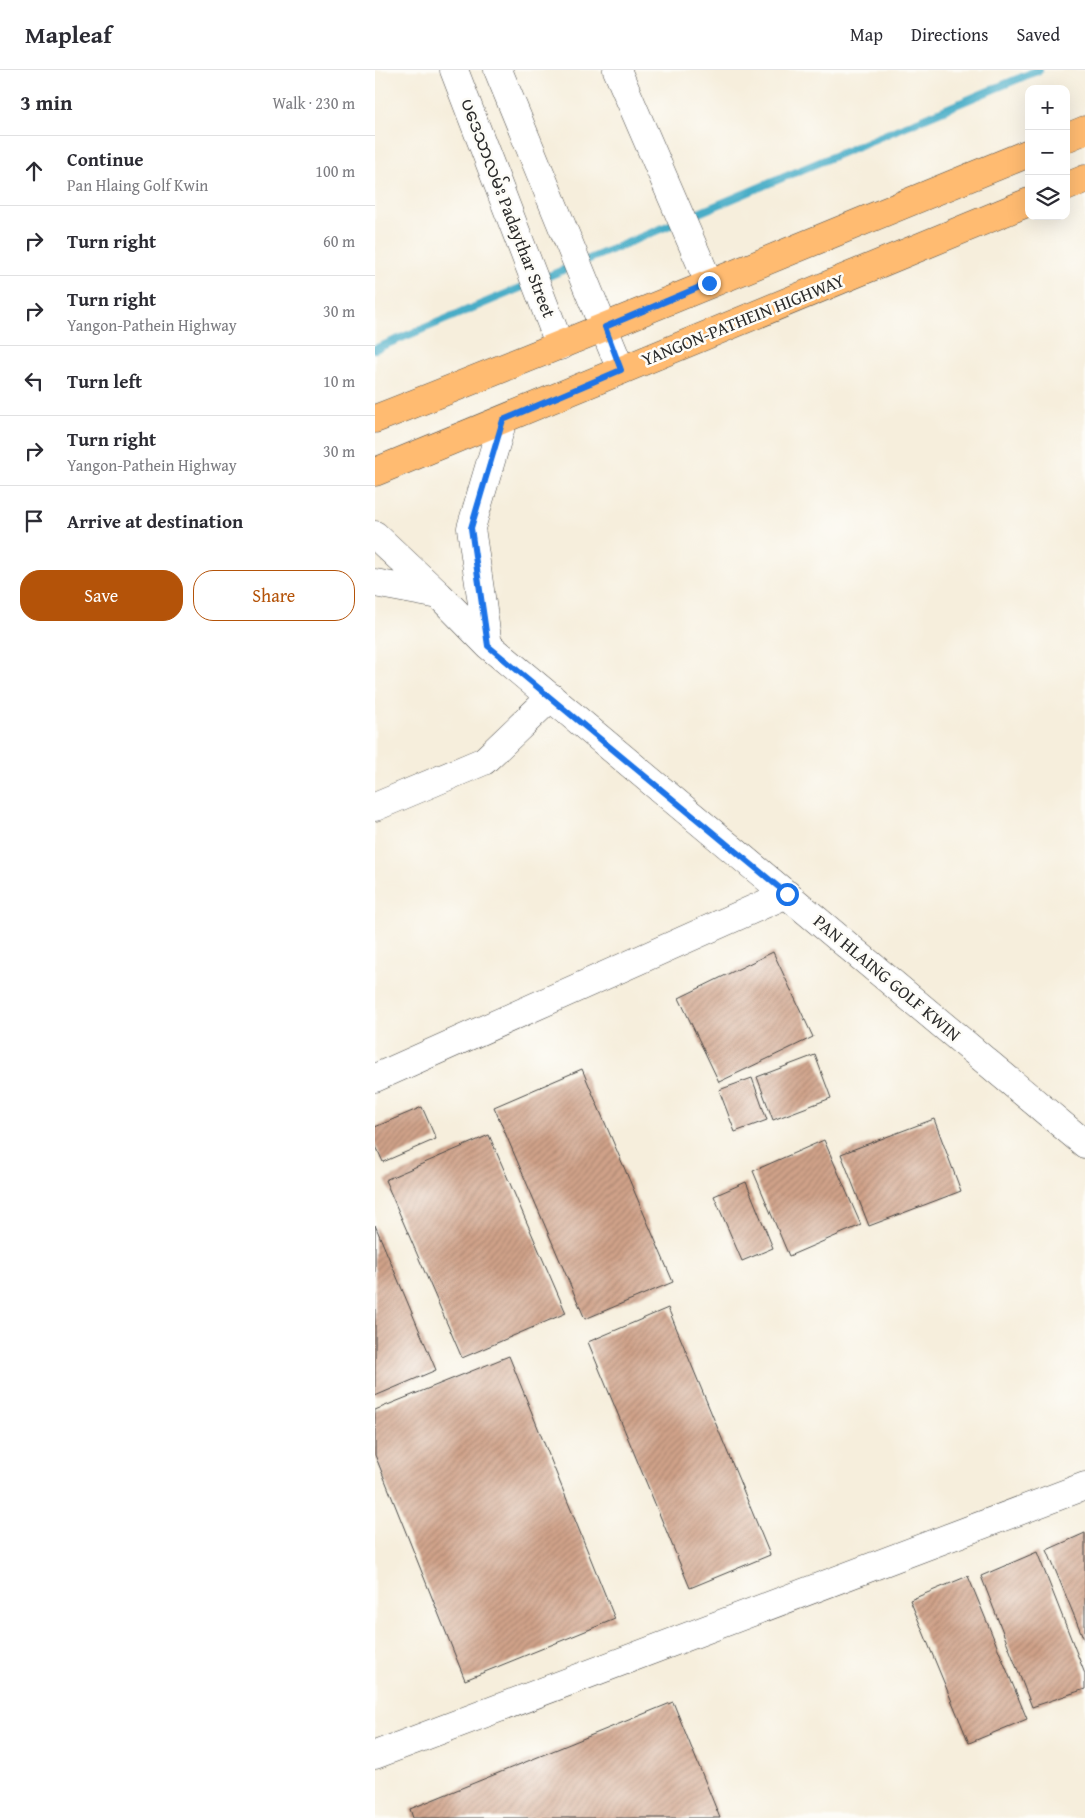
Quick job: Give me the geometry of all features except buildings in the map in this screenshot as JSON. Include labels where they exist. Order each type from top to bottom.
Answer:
[{"type":"main road","points":[[1070,136],[1085,130]]},
{"type":"main road","points":[[375,419],[560,346],[709,283],[1025,155]]},
{"type":"main road","points":[[1070,185],[1085,179]]},
{"type":"main road","name":"YANGON-PATHEIN HIGHWAY","points":[[375,472],[1025,204]]},
{"type":"street","name":"ပဒေသာလမ်း Padaythar Street","points":[[454,70],[560,346]]},
{"type":"street","points":[[498,70],[605,327],[621,370]]},
{"type":"street","points":[[617,70],[709,283]]},
{"type":"street","points":[[488,646],[471,528],[503,420]]},
{"type":"street","name":"PAN HLAING GOLF KWIN","points":[[375,535],[439,595],[488,646],[1085,1144]]},
{"type":"street","points":[[375,583],[439,595]]},
{"type":"street","points":[[375,807],[484,761],[551,697]]},
{"type":"street","points":[[375,1078],[787,894]]},
{"type":"street","points":[[375,1754],[1085,1486]]},
{"type":"waterway","points":[[375,349],[1039,70]]},
{"type":"route","points":[[709,283],[605,327],[621,370],[503,420],[471,528],[488,646],[787,894]]}]
